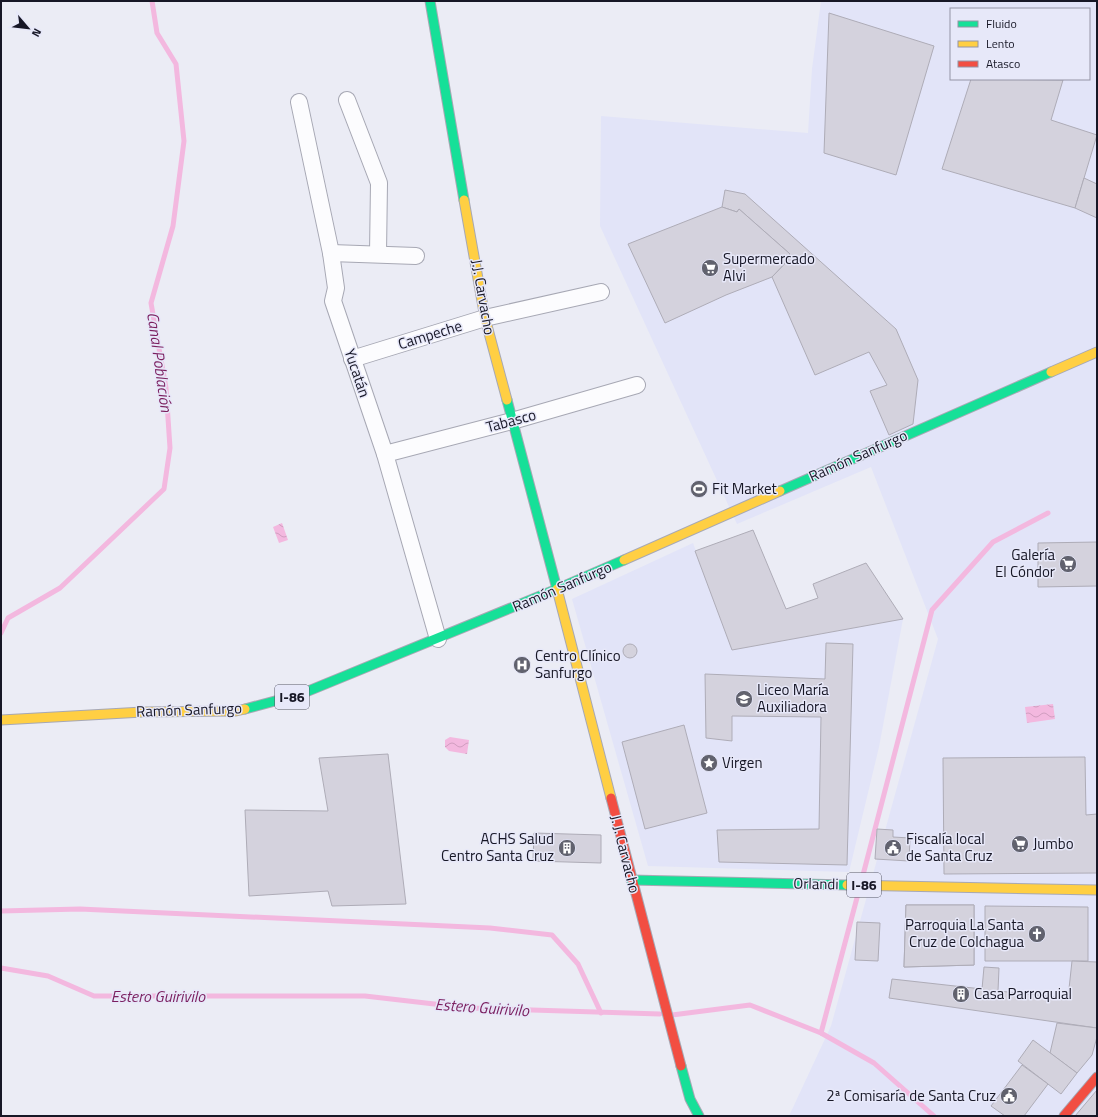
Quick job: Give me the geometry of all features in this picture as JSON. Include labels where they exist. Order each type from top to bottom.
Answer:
[{"type":"main road","name":"J.J. Carvacho","points":[[430,1],[485,318],[557,589]]},
{"type":"main road","name":"Ramón Sanfurgo","points":[[4,720],[143,712],[236,711],[301,694],[557,589],[1097,352]]},
{"type":"main road","name":"J. J. Carvacho","points":[[557,589],[678,1059],[690,1098],[699,1116]]},
{"type":"main road","name":"Orlandi","points":[[632,880],[1097,890]]},
{"type":"main road","points":[[1064,1116],[1097,1077]]},
{"type":"street","points":[[347,100],[379,183],[378,253]]},
{"type":"street","name":"Yucatán","points":[[299,102],[330,252],[336,288],[333,301],[385,454],[438,639]]},
{"type":"street","points":[[330,252],[378,253],[416,256]]},
{"type":"street","name":"Campeche","points":[[352,359],[485,318],[601,292]]},
{"type":"street","name":"Tabasco","points":[[385,454],[512,421],[637,385]]},
{"type":"shaded area","points":[[821,1],[1097,1],[1097,1116],[789,1116],[831,1026],[938,639],[871,467],[737,524],[600,226],[601,116],[808,133],[812,69]]},
{"type":"shaded area","name":"Liceo María Auxiliadora","points":[[693,543],[732,650],[903,619],[879,747],[849,872],[648,866],[572,599]]},
{"type":"water","points":[[282,523],[288,540],[279,543],[273,527]]},
{"type":"water","points":[[1053,704],[1055,719],[1027,723],[1025,707]]},
{"type":"water","points":[[450,737],[469,740],[467,754],[449,751],[445,747],[445,740]]},
{"type":"building","points":[[829,13],[934,46],[896,175],[824,153]]},
{"type":"building","points":[[971,80],[1063,80],[1051,120],[1097,135],[1075,208],[942,169]]},
{"type":"building","points":[[1084,178],[1097,184],[1097,218],[1075,208]]},
{"type":"building","points":[[725,190],[745,194],[896,329],[918,380],[913,424],[889,435],[870,391],[887,385],[869,352],[815,375],[772,277],[789,259],[787,257],[790,254],[739,209],[737,212],[722,207]]},
{"type":"building","name":"Supermercado Alvi","points":[[722,207],[737,212],[739,209],[790,254],[787,257],[789,259],[772,277],[726,295],[665,323],[628,244]]},
{"type":"building","points":[[753,530],[786,609],[818,598],[813,584],[866,563],[903,619],[732,650],[695,551]]},
{"type":"building","name":"Galería El Cóndor","points":[[1097,542],[1097,586],[1038,587],[1038,543]]},
{"type":"building","points":[[826,643],[853,644],[847,865],[719,862],[717,830],[819,829],[821,717],[732,716],[732,741],[706,738],[705,674],[825,679]]},
{"type":"building","points":[[630,644],[635,646],[637,651],[635,656],[630,658],[625,656],[623,651],[625,646]]},
{"type":"building","points":[[684,725],[707,813],[645,829],[622,742]]},
{"type":"building","points":[[388,754],[406,904],[332,906],[328,891],[249,896],[245,810],[328,811],[319,758]]},
{"type":"building","name":"Jumbo","points":[[1085,757],[1086,815],[1097,814],[1097,873],[944,874],[943,758]]},
{"type":"building","name":"Fiscalía local de Santa Cruz","points":[[877,829],[893,830],[893,837],[910,838],[909,861],[875,859]]},
{"type":"building","name":"ACHS Salud Centro Santa Cruz","points":[[534,833],[601,835],[601,863],[533,861]]},
{"type":"building","points":[[906,905],[974,905],[974,965],[904,967]],"holes":[[[923,922],[953,922],[953,946],[923,946]]]},
{"type":"building","points":[[906,905],[974,905],[974,965],[904,967]]},
{"type":"building","name":"Parroquia La Santa Cruz de Colchagua","points":[[985,906],[1088,907],[1088,961],[985,961]]},
{"type":"building","points":[[857,922],[880,923],[878,961],[855,960]]},
{"type":"building","name":"Casa Parroquial","points":[[1072,961],[1097,962],[1097,1028],[889,998],[892,979],[982,989],[984,967],[999,968],[998,991],[1068,998]]},
{"type":"building","points":[[1057,1023],[1097,1028],[1097,1037],[1092,1055],[1077,1073],[1050,1053]]},
{"type":"building","points":[[1033,1040],[1077,1073],[1061,1094],[1018,1061]]},
{"type":"building","points":[[1022,1065],[1048,1084],[1024,1116],[1005,1116],[991,1106]]},
{"type":"building","points":[[1097,1090],[1097,1116],[1075,1116]]},
{"type":"waterway","name":"Canal Población","points":[[1,633],[8,618],[60,588],[164,489],[170,448],[166,388],[151,303],[173,226],[184,141],[176,64],[157,33],[152,1]]},
{"type":"waterway","points":[[863,875],[932,610],[993,542],[1048,513]]},
{"type":"waterway","points":[[821,1033],[858,894]]},
{"type":"waterway","points":[[1,911],[80,909],[490,928],[552,935],[578,964],[601,1013]]},
{"type":"waterway","name":"Estero Guirivilo","points":[[1,968],[48,976],[94,996],[365,996],[469,1008],[660,1014]]},
{"type":"waterway","name":"Estero Guirivilo","points":[[672,1015],[750,1005],[821,1033],[874,1063],[934,1116]]},
{"type":"traffic: fast","points":[[430,1],[464,200]]},
{"type":"traffic: fast","points":[[780,491],[1051,372]]},
{"type":"traffic: fast","points":[[507,400],[557,589]]},
{"type":"traffic: fast","points":[[245,709],[301,694],[624,560]]},
{"type":"traffic: fast","points":[[631,880],[847,885]]},
{"type":"traffic: fast","points":[[681,1066],[690,1099],[699,1116]]},
{"type":"traffic: slow","points":[[464,200],[485,318],[507,400]]},
{"type":"traffic: slow","points":[[1051,372],[1097,352]]},
{"type":"traffic: slow","points":[[624,560],[780,491]]},
{"type":"traffic: slow","points":[[557,589],[611,798]]},
{"type":"traffic: slow","points":[[1,720],[143,712],[236,711],[245,709]]},
{"type":"traffic: slow","points":[[847,885],[1097,890]]},
{"type":"traffic: jam","points":[[611,798],[681,1066]]},
{"type":"traffic: jam","points":[[1064,1116],[1097,1077]]},
{"type":"place","name":"Supermercado Alvi","points":[[710,268]]},
{"type":"place","name":"Fit Market","points":[[699,489]]},
{"type":"place","name":"Galería El Cóndor","points":[[1068,564]]},
{"type":"place","name":"Centro Clínico Sanfurgo","points":[[522,665]]},
{"type":"place","name":"Liceo María Auxiliadora","points":[[744,699]]},
{"type":"place","name":"Virgen","points":[[709,763]]},
{"type":"place","name":"Jumbo","points":[[1020,844]]},
{"type":"place","name":"ACHS Salud Centro Santa Cruz","points":[[567,848]]},
{"type":"place","name":"Fiscalía local de Santa Cruz","points":[[893,848]]},
{"type":"place","name":"Parroquia La Santa Cruz de Colchagua","points":[[1037,934]]},
{"type":"place","name":"Casa Parroquial","points":[[961,994]]},
{"type":"place","name":"2ª Comisaría de Santa Cruz","points":[[1009,1096]]}]
